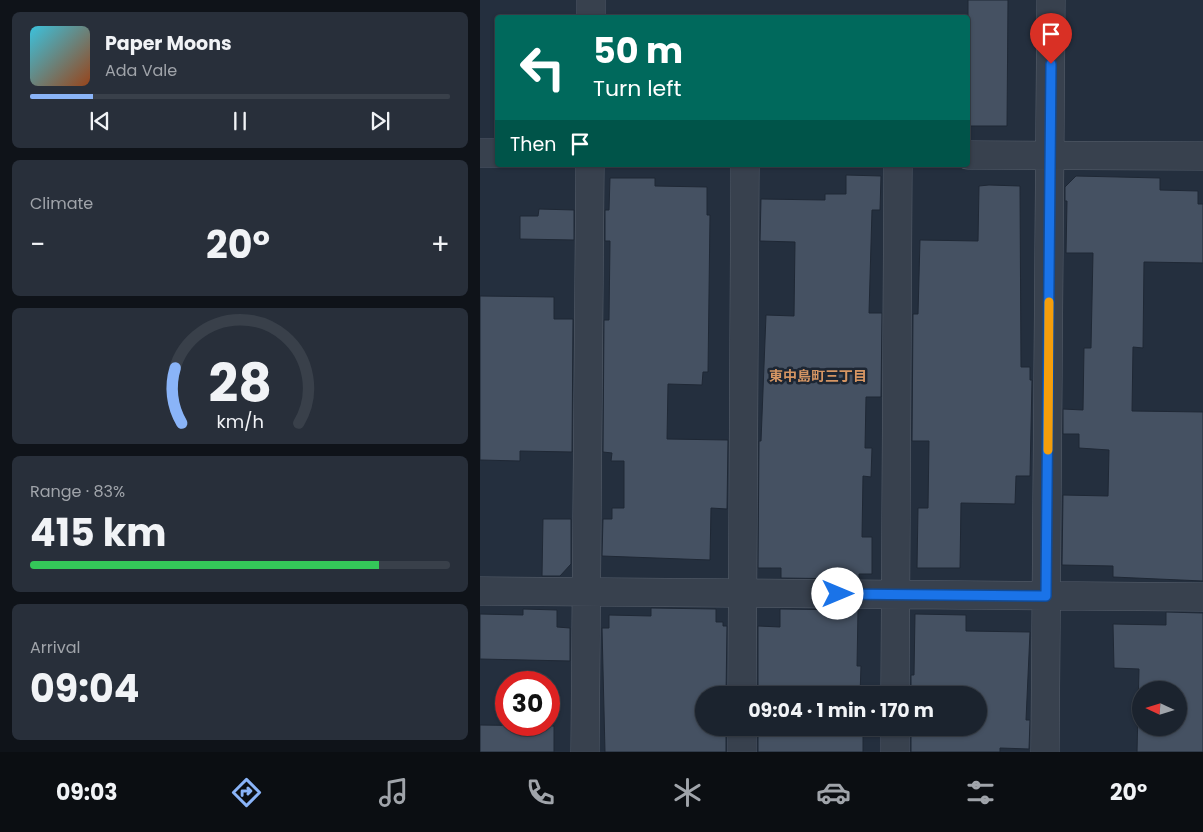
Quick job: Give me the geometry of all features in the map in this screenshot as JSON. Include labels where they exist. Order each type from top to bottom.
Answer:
[{"type":"street","points":[[591,0],[591,15]]},
{"type":"street","points":[[1045,752],[1051,0]]},
{"type":"street","points":[[480,153],[495,153]]},
{"type":"street","points":[[970,155],[1203,156]]},
{"type":"street","points":[[585,752],[590,167]]},
{"type":"street","points":[[742,686],[745,167]]},
{"type":"street","points":[[895,686],[898,167]]},
{"type":"street","points":[[480,591],[1203,597]]},
{"type":"street","points":[[742,736],[742,752]]},
{"type":"street","points":[[895,736],[895,752]]},
{"type":"building","points":[[968,0],[1008,0],[1007,126],[970,126],[970,15],[968,15]]},
{"type":"building","points":[[846,175],[881,176],[880,210],[872,210],[869,313],[882,313],[881,397],[866,397],[865,448],[872,448],[871,477],[863,476],[862,537],[872,537],[872,574],[859,574],[859,579],[781,578],[781,568],[758,568],[759,441],[761,441],[766,315],[794,316],[795,242],[760,241],[761,199],[825,200],[825,194],[846,194]]},
{"type":"building","points":[[1076,176],[1160,178],[1160,190],[1198,191],[1198,204],[1203,204],[1203,263],[1144,262],[1143,348],[1133,347],[1132,411],[1203,412],[1203,581],[1113,577],[1113,566],[1062,565],[1063,495],[1108,496],[1109,450],[1079,448],[1079,434],[1063,434],[1063,409],[1083,410],[1084,348],[1091,348],[1093,253],[1066,253],[1067,201],[1065,201],[1065,187]]},
{"type":"building","points":[[610,178],[655,178],[655,186],[707,187],[707,215],[710,215],[708,372],[703,372],[702,385],[668,384],[667,439],[728,440],[727,509],[711,508],[710,560],[602,556],[603,519],[612,519],[612,508],[624,508],[624,461],[611,461],[612,453],[603,452],[604,320],[609,320],[610,241],[605,241],[605,210],[609,210]]},
{"type":"building","points":[[979,186],[1020,186],[1021,367],[1030,367],[1030,380],[1032,380],[1030,476],[1016,476],[1015,504],[961,503],[960,568],[917,568],[918,508],[928,508],[929,441],[912,441],[913,314],[918,314],[920,240],[978,241]]},
{"type":"building","points":[[539,209],[574,210],[574,240],[520,239],[520,216],[538,216]]},
{"type":"building","points":[[480,296],[554,297],[554,319],[573,319],[572,452],[520,451],[520,461],[480,460]]},
{"type":"building","points":[[543,519],[571,519],[571,564],[560,576],[542,576]]},
{"type":"building","points":[[651,608],[716,609],[716,622],[723,622],[723,626],[727,626],[726,686],[695,686],[695,736],[726,736],[726,752],[605,752],[602,628],[609,628],[609,615],[651,616]]},
{"type":"building","points":[[523,609],[557,610],[557,627],[570,628],[570,661],[480,659],[480,614],[523,615]]},
{"type":"building","points":[[780,609],[858,610],[857,666],[861,666],[860,686],[758,686],[758,626],[780,627]]},
{"type":"building","points":[[1166,612],[1203,613],[1203,752],[1137,752],[1137,736],[1188,736],[1188,681],[1139,681],[1139,669],[1114,668],[1113,624],[1166,625]]},
{"type":"building","points":[[915,614],[966,615],[966,631],[1030,632],[1026,720],[1030,720],[1029,749],[1000,748],[1000,752],[911,752],[911,736],[987,736],[987,686],[911,686],[911,675],[914,675]]},
{"type":"building","points":[[480,725],[495,725],[495,736],[554,736],[554,752],[480,752]]},
{"type":"building","points":[[758,736],[863,736],[863,752],[758,752]]},
{"type":"slow traffic","points":[[1048,450],[1049,302]]},
{"type":"district","name":"東中島町三丁目","points":[[818,376]]},
{"type":"route","points":[[838,594],[1046,596],[1051,64]]}]
